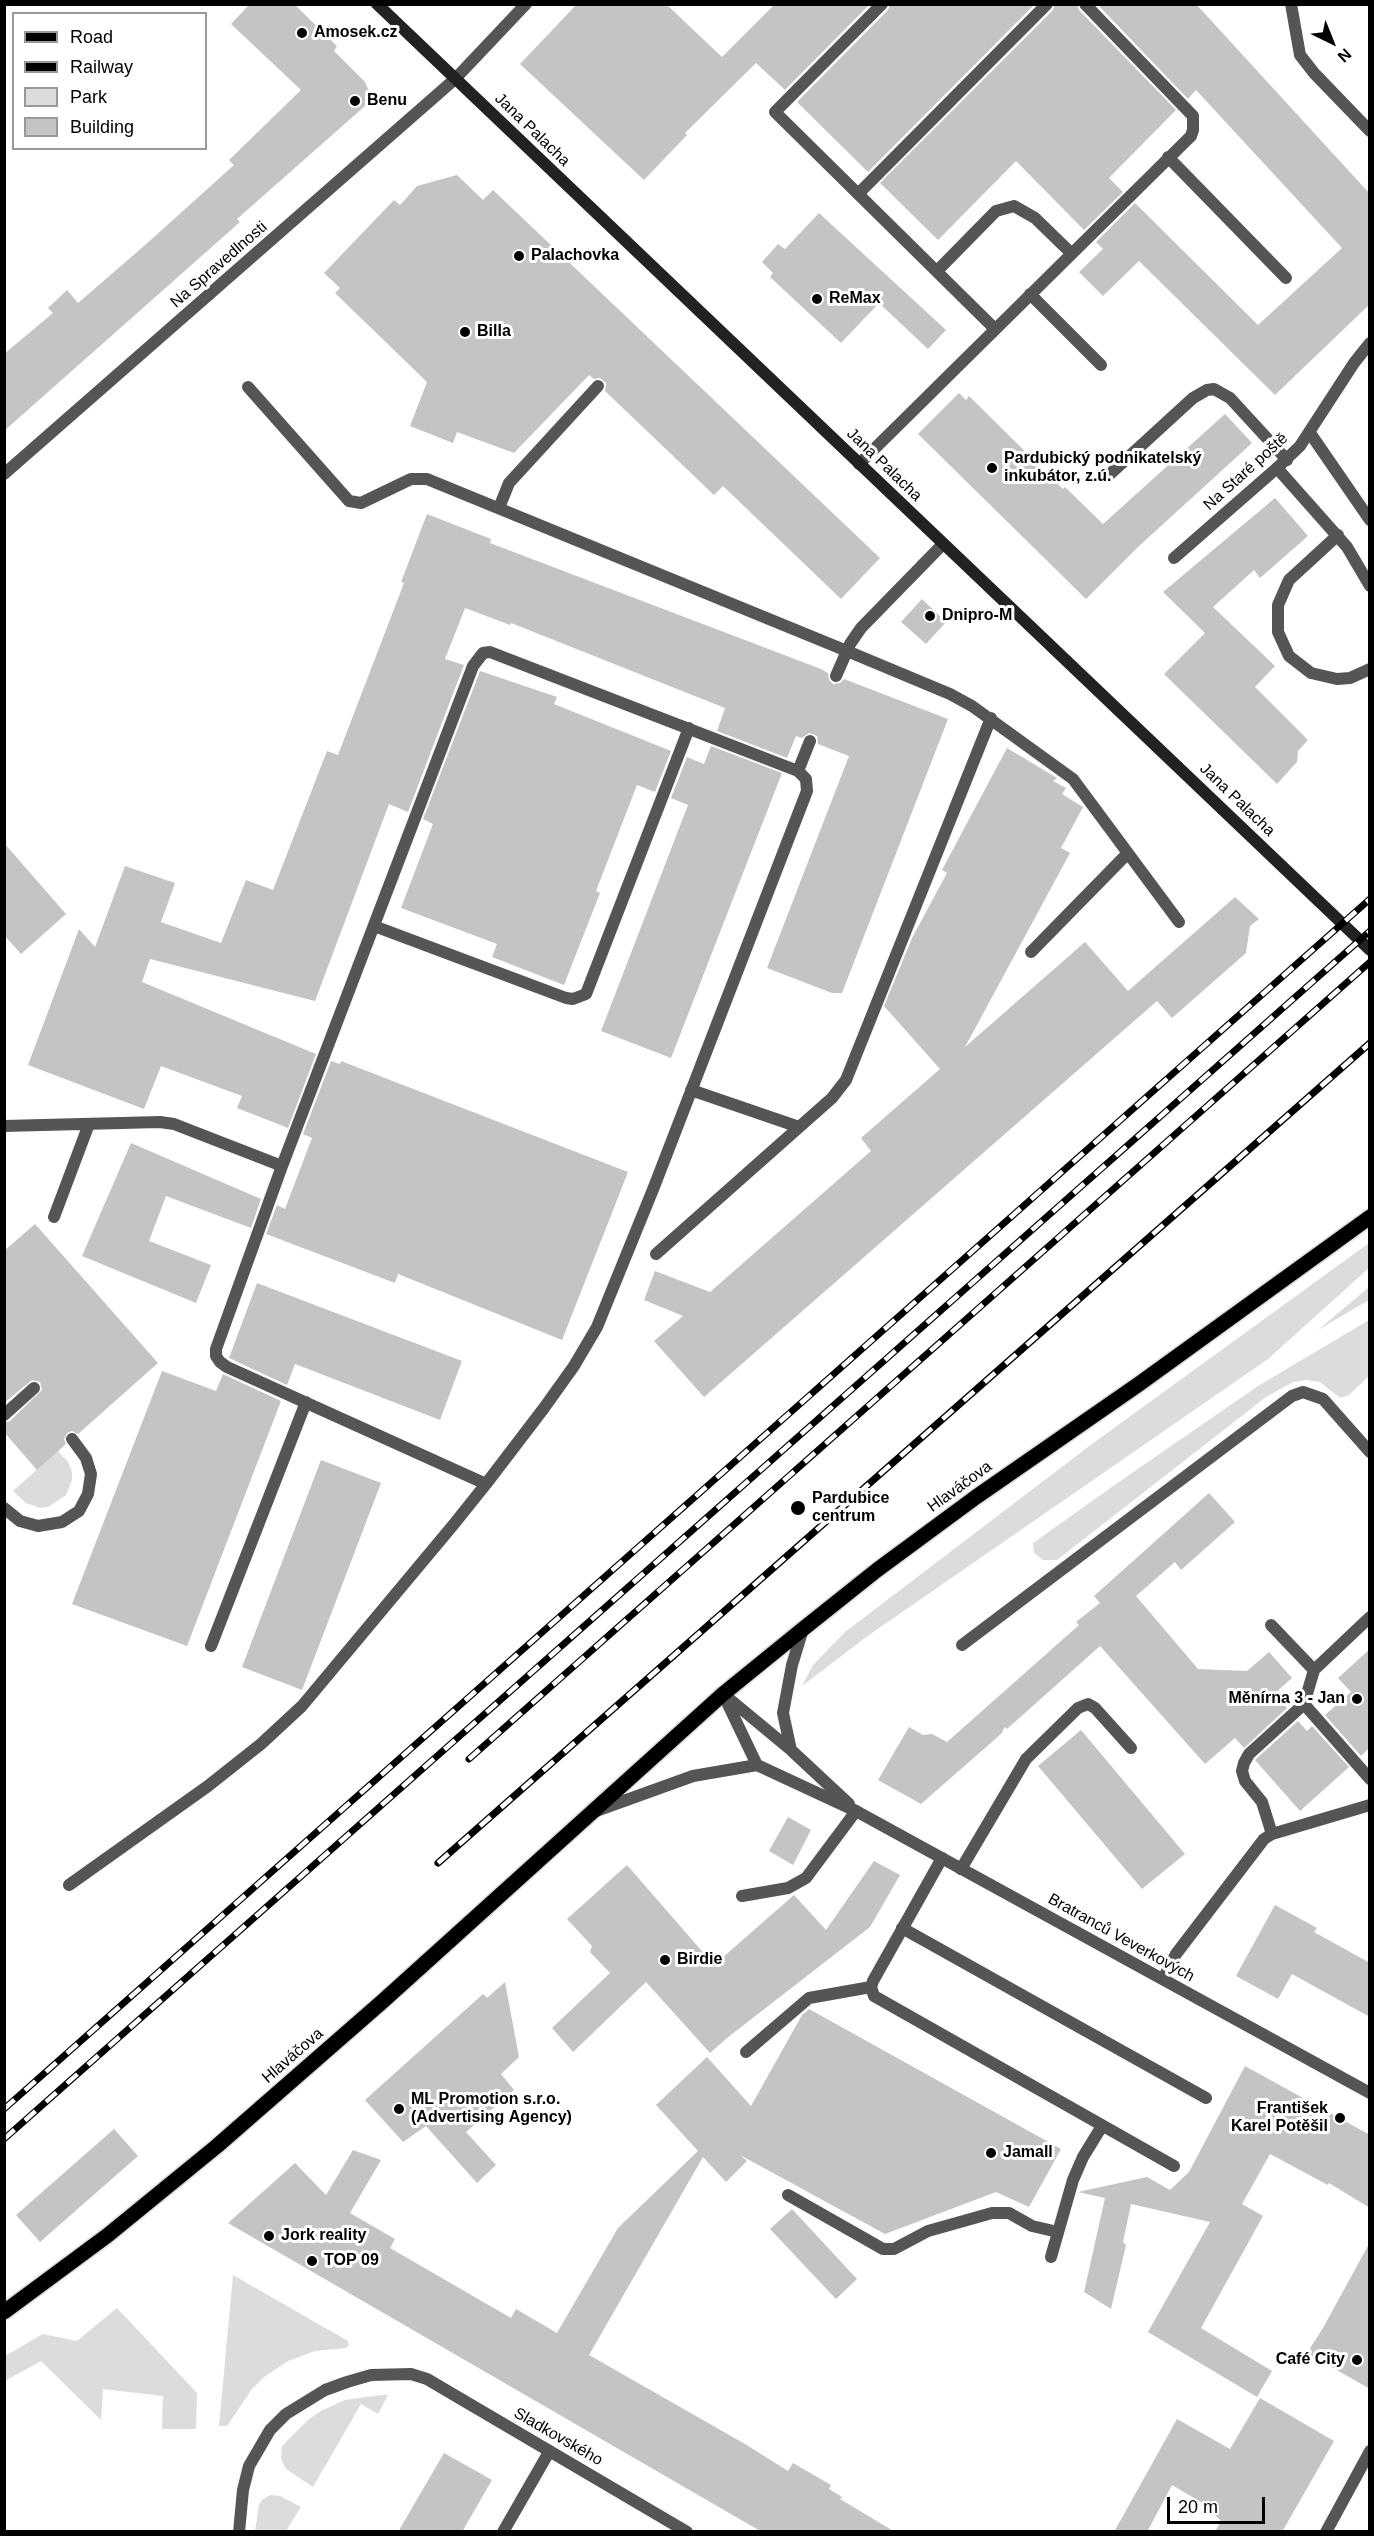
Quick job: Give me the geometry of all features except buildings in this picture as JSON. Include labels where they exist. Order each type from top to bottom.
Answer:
[{"type":"main road","name":"Jana Palacha","points":[[377,4],[1370,950]]},
{"type":"main road","name":"Hlaváčova","points":[[4,2312],[108,2235],[200,2161],[383,2001],[723,1694],[803,1629],[877,1570],[976,1497],[1139,1384],[1370,1217]]},
{"type":"street","name":"Na Spravedlnosti","points":[[4,474],[455,79],[526,4]]},
{"type":"street","points":[[882,4],[775,112],[995,328]]},
{"type":"street","points":[[858,194],[1047,4]]},
{"type":"street","points":[[859,464],[1191,136],[1194,123],[1192,116],[1085,4]]},
{"type":"street","points":[[1291,4],[1300,55],[1314,73],[1370,131]]},
{"type":"street","points":[[1168,158],[1286,278]]},
{"type":"street","points":[[937,271],[996,211],[1014,207],[1035,218],[1071,253]]},
{"type":"street","points":[[1030,294],[1101,365]]},
{"type":"street","name":"Na Staré poště","points":[[1174,558],[1282,464],[1310,433],[1354,363],[1370,343]]},
{"type":"street","points":[[499,508],[508,483],[598,386]]},
{"type":"street","points":[[248,387],[349,501],[361,503],[420,477],[950,694],[991,718],[1073,779],[1179,922]]},
{"type":"street","points":[[1110,474],[1193,398],[1207,390],[1214,389],[1230,398],[1338,535],[1354,557],[1370,586]]},
{"type":"street","points":[[1310,433],[1370,520]]},
{"type":"street","points":[[1338,535],[1289,580],[1278,605],[1278,632],[1289,656],[1311,673],[1337,679],[1350,678],[1370,669]]},
{"type":"street","points":[[836,676],[861,628],[943,544]]},
{"type":"street","points":[[69,1885],[208,1786],[261,1744],[302,1706],[486,1484],[561,1385],[589,1341],[654,1187],[807,791],[806,779],[798,771],[498,653],[483,653],[473,666],[282,1166],[218,1339],[216,1356],[227,1367],[486,1484]]},
{"type":"street","points":[[656,1254],[832,1098],[846,1080],[991,718]]},
{"type":"street","points":[[374,926],[566,998],[573,999],[586,994],[689,728]]},
{"type":"street","points":[[798,771],[810,741]]},
{"type":"street","points":[[1031,952],[1128,853]]},
{"type":"street","points":[[692,1090],[798,1127]]},
{"type":"street","points":[[54,1217],[89,1124]]},
{"type":"street","points":[[4,1126],[174,1124],[282,1166]]},
{"type":"street","points":[[4,1414],[34,1388]]},
{"type":"street","points":[[963,1645],[1292,1396],[1303,1392],[1314,1393],[1323,1399],[1370,1452]]},
{"type":"street","points":[[211,1647],[306,1402]]},
{"type":"street","points":[[4,1508],[20,1521],[38,1526],[62,1522],[78,1511],[88,1494],[91,1474],[86,1458],[72,1439]]},
{"type":"street","points":[[1272,1834],[1262,1802],[1245,1781],[1242,1771],[1244,1762],[1304,1704],[1314,1671],[1370,1617]]},
{"type":"street","points":[[1271,1625],[1314,1671]]},
{"type":"street","points":[[791,1750],[783,1713],[792,1665],[803,1629]]},
{"type":"street","points":[[723,1694],[757,1765]]},
{"type":"street","name":"Bratranců Veverkových","points":[[723,1694],[791,1750],[856,1811]]},
{"type":"street","points":[[961,1869],[1026,1759],[1081,1706],[1088,1704],[1095,1708],[1131,1748]]},
{"type":"street","points":[[1304,1704],[1370,1779]]},
{"type":"street","name":"Bratranců Veverkových","points":[[757,1765],[856,1811],[1370,2093]]},
{"type":"street","name":"Hlaváčova","points":[[592,1812],[693,1776],[757,1765]]},
{"type":"street","points":[[1163,1980],[1176,1954],[1256,1845],[1272,1834],[1370,1805]]},
{"type":"street","points":[[742,1896],[788,1888],[806,1878],[813,1872],[856,1811]]},
{"type":"street","points":[[871,1987],[942,1858]]},
{"type":"street","points":[[902,1928],[1206,2098]]},
{"type":"street","points":[[746,2052],[809,1998],[871,1987]]},
{"type":"street","points":[[871,1987],[878,2000],[1174,2166]]},
{"type":"street","points":[[1051,2257],[1078,2169],[1102,2126]]},
{"type":"street","points":[[788,2195],[883,2249],[894,2249],[928,2231],[992,2213],[1009,2213],[1032,2226],[1058,2232]]},
{"type":"street","name":"Sladkovského","points":[[239,2532],[243,2490],[249,2466],[270,2430],[286,2414],[325,2390],[347,2382],[371,2375],[411,2374],[427,2379],[687,2532]]},
{"type":"street","points":[[1326,2532],[1370,2451]]},
{"type":"street","points":[[503,2532],[549,2452]]},
{"type":"green space","points":[[1369,1243],[1369,1268],[1268,1359],[869,1635],[802,1686],[813,1665],[845,1632],[1092,1444]]},
{"type":"green space","points":[[1369,1287],[1369,1300],[1318,1330]]},
{"type":"green space","points":[[1369,1320],[1369,1376],[1349,1395],[1340,1398],[1320,1382],[1306,1380],[1293,1382],[1266,1397],[1057,1560],[1043,1560],[1034,1553],[1033,1543],[1116,1484],[1258,1386]]},
{"type":"green space","points":[[58,1451],[68,1462],[72,1472],[72,1480],[66,1495],[48,1507],[40,1508],[26,1503],[13,1491]]},
{"type":"green space","points":[[233,2275],[348,2341],[349,2345],[346,2348],[315,2351],[288,2361],[264,2377],[252,2389],[227,2426],[219,2426]]},
{"type":"green space","points":[[117,2308],[197,2393],[196,2429],[162,2429],[163,2396],[103,2389],[101,2420],[41,2361],[5,2381],[5,2356],[43,2334],[77,2341]]},
{"type":"green space","points":[[388,2395],[378,2414],[361,2404],[313,2487],[286,2469],[281,2459],[282,2446],[309,2419],[345,2400]]},
{"type":"green space","points":[[270,2495],[280,2496],[301,2507],[286,2531],[255,2531],[259,2505]]},
{"type":"railway","points":[[4,2109],[1370,899]]},
{"type":"railway","points":[[4,2139],[1370,931]]},
{"type":"railway","points":[[469,1759],[1370,962]]},
{"type":"railway","points":[[438,1863],[1370,1043]]},
{"type":"place","name":"Amosek.cz","points":[[302,33]]},
{"type":"place","name":"Benu","points":[[355,101]]},
{"type":"place","name":"Palachovka","points":[[519,256]]},
{"type":"place","name":"ReMax","points":[[817,299]]},
{"type":"place","name":"Billa","points":[[465,332]]},
{"type":"place","name":"Pardubický podnikatelský inkubátor, z.ú.","points":[[992,468]]},
{"type":"place","name":"Dnipro-M","points":[[930,616]]},
{"type":"place","name":"Pardubice centrum","points":[[798,1508]]},
{"type":"place","name":"Měnírna 3 - Jan","points":[[1357,1699]]},
{"type":"place","name":"Birdie","points":[[665,1960]]},
{"type":"place","name":"ML Promotion s.r.o. (Advertising Agency)","points":[[399,2109]]},
{"type":"place","name":"František Karel Potěšil","points":[[1340,2118]]},
{"type":"place","name":"Jamall","points":[[991,2153]]},
{"type":"place","name":"Jork reality","points":[[269,2236]]},
{"type":"place","name":"TOP 09","points":[[312,2261]]},
{"type":"place","name":"Café City","points":[[1357,2360]]}]
